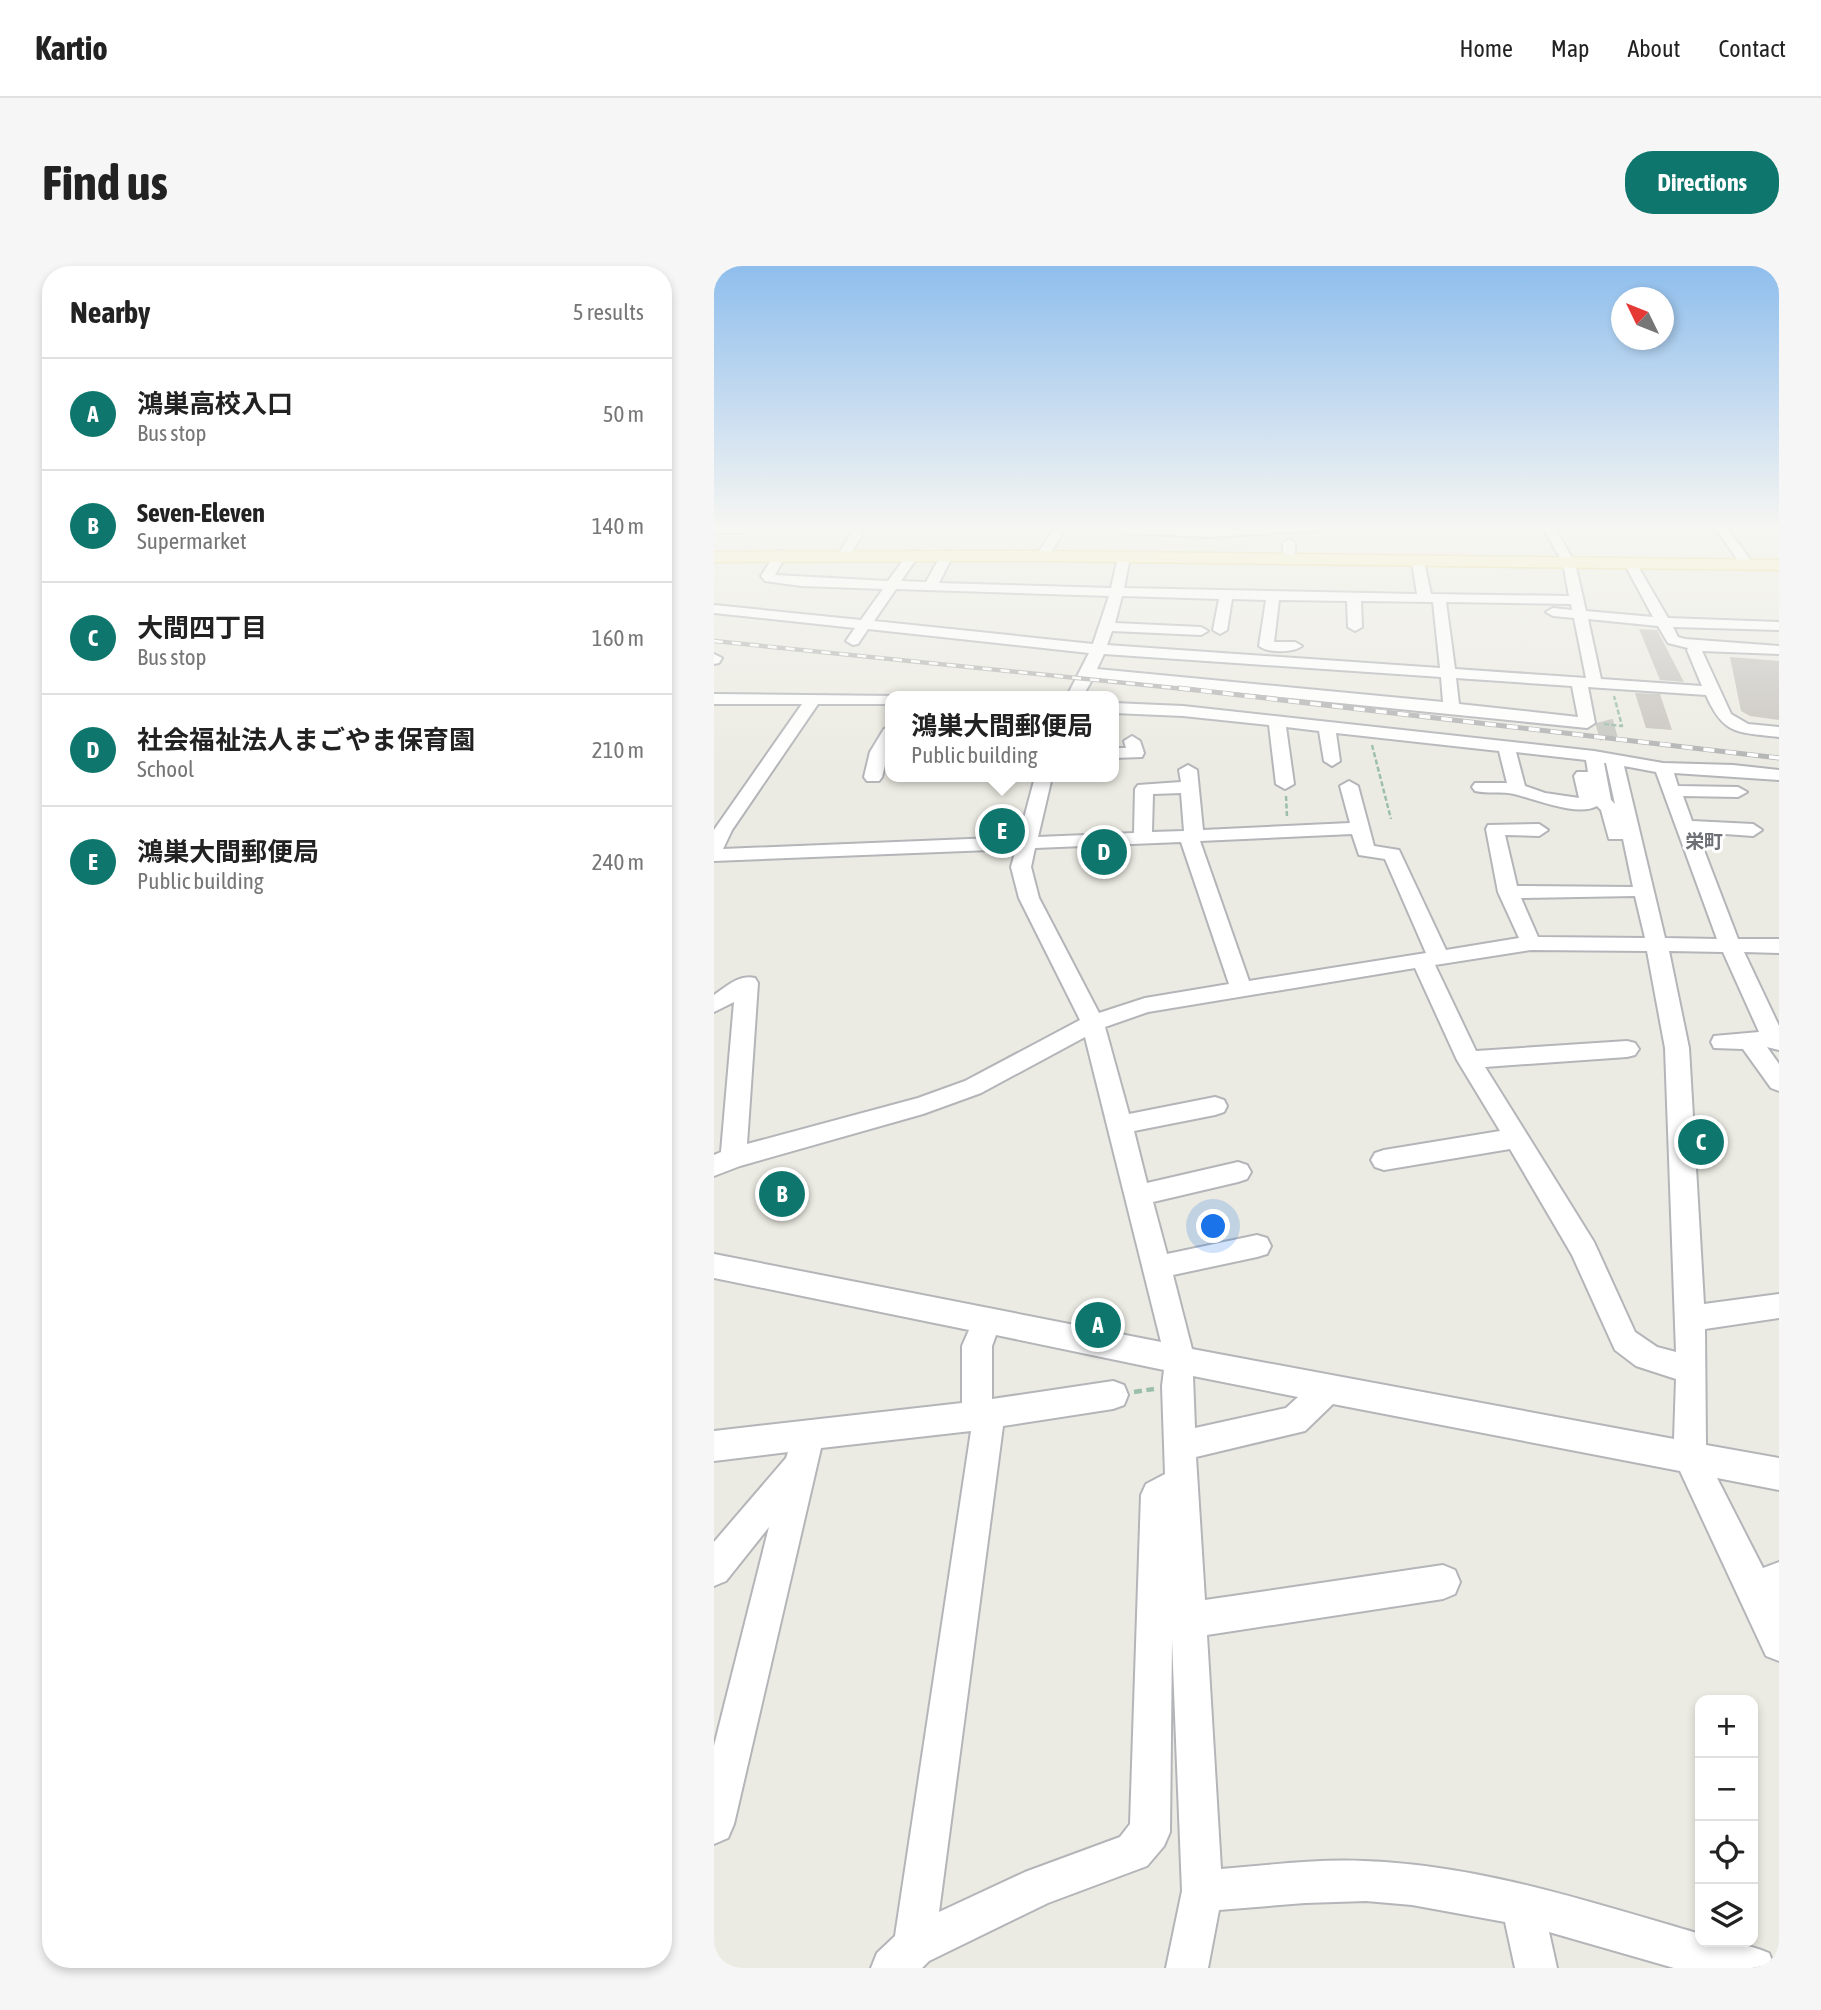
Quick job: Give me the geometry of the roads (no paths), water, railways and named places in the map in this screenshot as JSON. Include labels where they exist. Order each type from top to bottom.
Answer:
[{"type":"street","points":[[764,614],[770,605]]},
{"type":"street","points":[[853,641],[879,605]]},
{"type":"street","points":[[1078,691],[1090,673],[1114,605]]},
{"type":"street","points":[[1220,630],[1224,605]]},
{"type":"street","points":[[1272,605],[1266,646],[1307,646]]},
{"type":"street","points":[[1354,605],[1355,627]]},
{"type":"street","points":[[1433,605],[1447,671],[1451,708]]},
{"type":"street","points":[[1532,605],[1663,622],[1779,626]]},
{"type":"street","points":[[1577,605],[1597,678],[1601,709]]},
{"type":"street","points":[[1654,605],[1673,640],[1697,647],[1716,645],[1779,650]]},
{"type":"street","points":[[714,609],[1097,649],[1597,678],[1712,691]]},
{"type":"street","points":[[1090,673],[1587,723],[1597,678],[1601,639],[1595,633],[1594,626],[1578,612]]},
{"type":"street","points":[[1107,627],[1201,631]]},
{"type":"street","points":[[1334,664],[1335,647]]},
{"type":"street","points":[[1697,647],[1693,650],[1724,718],[1744,728],[1779,732]]},
{"type":"street","points":[[714,699],[885,699]]},
{"type":"street","points":[[714,848],[723,830],[813,699]]},
{"type":"street","points":[[1119,708],[1183,711],[1507,749],[1612,756],[1663,768],[1733,770],[1779,775]]},
{"type":"street","points":[[1277,722],[1285,784]]},
{"type":"street","points":[[1327,728],[1332,761]]},
{"type":"street","points":[[873,777],[878,752],[885,740]]},
{"type":"street","points":[[1119,753],[1136,753],[1132,741]]},
{"type":"street","points":[[1507,749],[1540,836],[1495,829],[1508,892],[1531,943]]},
{"type":"street","points":[[1481,787],[1524,792],[1551,802],[1589,804],[1586,780],[1574,766],[1573,754]]},
{"type":"street","points":[[1612,756],[1602,801],[1610,809],[1636,923],[1653,934]]},
{"type":"street","points":[[1612,756],[1671,1007],[1677,1048],[1691,1319],[1690,1457],[1768,1584],[1779,1643]]},
{"type":"street","points":[[1663,768],[1683,826],[1768,1041],[1779,1082]]},
{"type":"street","points":[[1143,839],[1144,789],[1190,779],[1194,830],[1189,837]]},
{"type":"street","points":[[1042,782],[1021,867],[1030,898],[1093,1023],[1158,1267],[1179,1372],[1202,1891],[1187,1968]]},
{"type":"street","points":[[1349,786],[1366,851],[1392,854],[1469,1060],[1584,1250],[1625,1341],[1635,1352],[1650,1359],[1689,1368]]},
{"type":"street","points":[[1671,792],[1738,792]]},
{"type":"street","points":[[1683,826],[1753,830]]},
{"type":"street","points":[[714,855],[1359,828]]},
{"type":"street","points":[[1189,837],[1241,988]]},
{"type":"street","points":[[1508,892],[1628,892]]},
{"type":"street","points":[[714,1005],[747,984],[720,1161],[923,1105],[973,1087],[1093,1023],[1145,1005],[1531,943],[1653,934],[1730,945],[1779,946]]},
{"type":"street","points":[[1721,1042],[1768,1041]]},
{"type":"street","points":[[1469,1060],[1627,1049]]},
{"type":"street","points":[[1120,1125],[1215,1106]]},
{"type":"street","points":[[1384,1160],[1517,1138]]},
{"type":"street","points":[[1139,1195],[1238,1172]]},
{"type":"street","points":[[1158,1267],[1257,1246]]},
{"type":"street","points":[[714,1266],[988,1320],[1179,1372],[1328,1389],[1779,1474]]},
{"type":"street","points":[[1691,1319],[1779,1306]]},
{"type":"street","points":[[903,1957],[983,1415],[977,1346],[988,1320]]},
{"type":"street","points":[[903,1957],[1039,1886],[1133,1852],[1150,1832],[1157,1495],[1181,1464],[1294,1421],[1328,1389]]},
{"type":"street","points":[[714,1446],[803,1450],[983,1415],[1113,1395]]},
{"type":"street","points":[[714,1569],[803,1450]]},
{"type":"street","points":[[714,1824],[803,1450]]},
{"type":"street","points":[[1188,1620],[1443,1582]]},
{"type":"street","points":[[1202,1891],[1366,1881],[1522,1903],[1754,1968]]},
{"type":"street","points":[[1522,1903],[1536,1968]]},
{"type":"tunnel","points":[[1604,721],[1610,743]]},
{"type":"railway","points":[[714,641],[1194,690]]},
{"type":"railway","points":[[1179,688],[1779,758]]},
{"type":"place","name":"鴻巣大間郵便局","points":[[1002,831]]},
{"type":"place","name":"社会福祉法人まごやま保育園","points":[[1104,852]]},
{"type":"place","name":"大間四丁目","points":[[1701,1142]]},
{"type":"place","name":"Seven-Eleven","points":[[782,1194]]},
{"type":"place","name":"鴻巣高校入口","points":[[1098,1325]]},
{"type":"district","name":"栄町","points":[[1704,841]]}]
